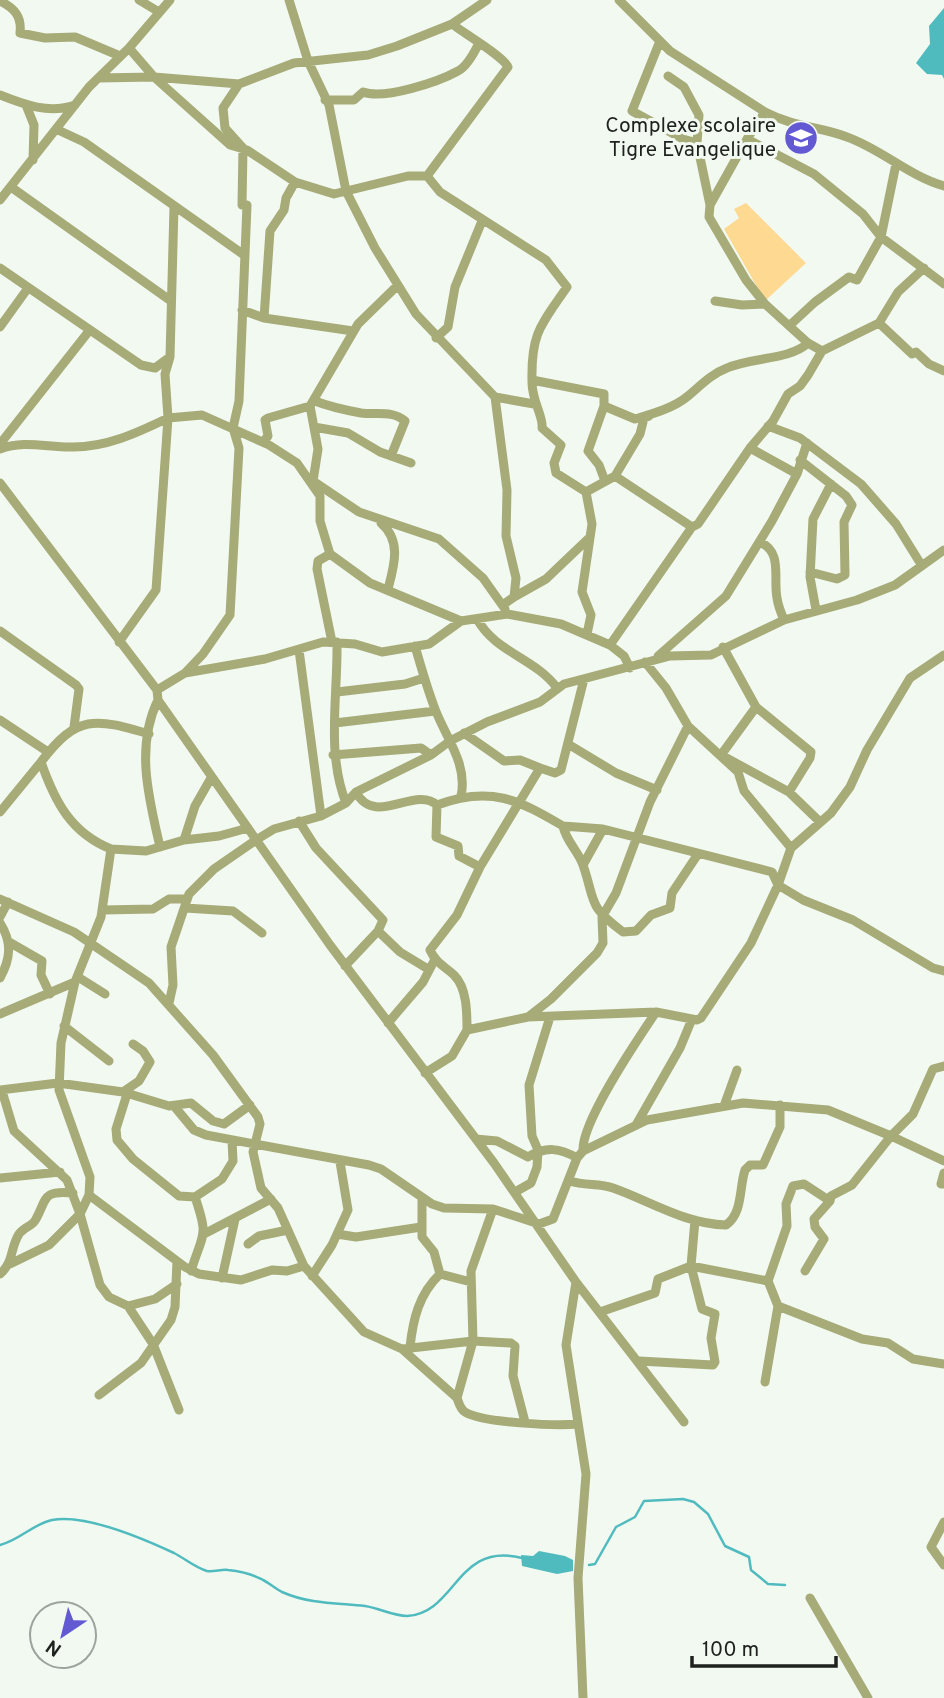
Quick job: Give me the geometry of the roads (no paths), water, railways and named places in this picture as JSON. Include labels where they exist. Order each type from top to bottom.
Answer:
[{"type":"street","points":[[139,0],[159,12]]},
{"type":"street","points":[[0,200],[98,78],[129,48],[170,0]]},
{"type":"street","points":[[289,0],[308,61],[329,105],[346,191],[415,314],[495,397],[534,404]]},
{"type":"street","points":[[98,78],[155,77],[239,84],[279,67],[368,55],[452,24],[487,0]]},
{"type":"street","points":[[619,0],[660,41],[712,80],[765,111],[804,128],[845,136],[928,181],[944,186]]},
{"type":"street","points":[[0,1],[13,8],[20,20],[20,33],[45,38],[75,37],[120,56]]},
{"type":"street","points":[[427,176],[508,67],[499,56],[478,45],[452,24]]},
{"type":"street","points":[[660,41],[632,111],[682,139],[696,143]]},
{"type":"street","points":[[325,100],[354,100],[363,92],[377,96],[435,80],[458,71],[478,45]]},
{"type":"street","points":[[129,48],[155,77],[230,145],[243,148]]},
{"type":"street","points":[[668,76],[684,87],[699,115],[696,143],[710,205],[709,217],[765,304],[808,343],[822,351]]},
{"type":"street","points":[[239,84],[226,100],[223,122],[243,148],[295,182],[334,194],[408,176],[427,176]]},
{"type":"street","points":[[0,95],[26,105],[60,110],[76,104]]},
{"type":"street","points":[[26,105],[34,125],[33,161]]},
{"type":"street","points":[[710,205],[765,111]]},
{"type":"street","points":[[58,130],[84,142],[244,255]]},
{"type":"street","points":[[747,139],[814,174],[863,214],[881,237],[944,285]]},
{"type":"street","points":[[157,690],[185,673],[203,654],[230,615],[239,448],[233,428],[239,401],[247,205],[242,205],[243,148]]},
{"type":"street","points":[[789,326],[814,302],[849,277],[858,280],[881,237],[896,164]]},
{"type":"street","points":[[427,176],[440,192],[546,260],[567,287],[537,331],[530,353],[531,380],[534,404],[545,433],[559,440],[561,445],[554,463],[556,473],[586,492],[592,524],[582,592],[591,615],[587,634]]},
{"type":"street","points":[[264,318],[270,231],[284,210],[286,198],[295,182]]},
{"type":"street","points":[[11,187],[171,301]]},
{"type":"street","points":[[119,642],[156,590],[168,418],[165,374],[170,357],[174,207]]},
{"type":"street","points":[[436,338],[446,332],[448,327],[455,287],[482,221]]},
{"type":"street","points":[[0,268],[132,361],[150,369],[160,366],[170,357]]},
{"type":"street","points":[[610,645],[692,527],[698,524],[768,426],[788,394],[800,386],[822,351],[878,323],[898,292],[924,268]]},
{"type":"street","points":[[311,480],[318,460],[313,404],[353,331],[398,285]]},
{"type":"street","points":[[0,327],[28,288]]},
{"type":"street","points":[[715,300],[742,305],[765,304]]},
{"type":"street","points":[[242,310],[264,318],[353,331]]},
{"type":"street","points":[[878,323],[912,354],[916,352],[929,364],[944,371]]},
{"type":"street","points":[[0,446],[89,331]]},
{"type":"street","points":[[604,406],[635,419],[650,415],[674,406],[699,384],[725,369],[761,358],[793,354],[808,343]]},
{"type":"street","points":[[531,380],[604,394],[604,406],[588,451],[599,465],[605,481]]},
{"type":"street","points":[[495,397],[507,489],[506,536],[516,578],[514,597]]},
{"type":"street","points":[[263,442],[268,436],[265,420],[313,404],[336,409],[380,412],[402,418],[405,421],[391,456]]},
{"type":"street","points":[[0,446],[28,443],[94,446],[124,438],[168,418],[202,415],[263,442],[297,463],[320,496],[320,521],[330,554],[370,583],[461,621]]},
{"type":"street","points":[[586,492],[615,477],[640,434],[644,418],[650,415]]},
{"type":"street","points":[[768,426],[807,443],[876,499],[922,566]]},
{"type":"street","points":[[314,427],[348,433],[391,456],[411,463]]},
{"type":"street","points":[[649,661],[720,602],[760,542],[797,474],[807,443]]},
{"type":"street","points":[[750,448],[797,474]]},
{"type":"street","points":[[800,460],[831,484],[852,505],[844,522],[846,572],[837,579],[810,572]]},
{"type":"street","points":[[615,477],[692,527]]},
{"type":"street","points":[[311,480],[350,508],[376,520],[439,539],[471,566],[504,604],[507,614]]},
{"type":"street","points":[[0,484],[157,690],[158,700],[144,760],[145,781],[160,847]]},
{"type":"street","points":[[816,610],[810,572],[813,519],[831,484]]},
{"type":"street","points":[[376,520],[387,529],[396,552],[388,589]]},
{"type":"street","points":[[504,604],[546,579],[588,539]]},
{"type":"street","points":[[760,542],[768,545],[775,557],[777,600],[784,620]]},
{"type":"street","points":[[169,1003],[173,985],[172,947],[186,904],[214,869],[256,840],[299,821],[321,816],[346,803],[356,792],[431,755],[464,733],[540,702],[557,688],[670,656],[711,655],[784,620],[882,591],[944,550]]},
{"type":"street","points":[[330,554],[318,561],[317,569],[335,642],[337,692],[333,755],[337,781],[346,803]]},
{"type":"street","points":[[185,673],[254,662],[335,642],[382,652],[429,644],[461,621],[507,614],[561,624],[587,634],[610,645],[624,656],[630,668]]},
{"type":"street","points":[[477,619],[499,646],[547,673],[557,688]]},
{"type":"street","points":[[0,631],[76,685],[79,689],[74,727]]},
{"type":"street","points":[[415,646],[435,711],[461,768],[464,783],[461,796]]},
{"type":"street","points":[[723,647],[756,706],[811,752],[789,792]]},
{"type":"street","points":[[299,650],[321,816]]},
{"type":"street","points":[[467,1030],[528,1017],[656,1012],[692,1019],[701,1018],[727,984],[751,943],[778,885],[791,848],[820,822],[850,787],[867,750],[910,678],[944,655]]},
{"type":"street","points":[[649,661],[688,726],[738,772],[744,791],[791,848]]},
{"type":"street","points":[[337,692],[405,684],[424,678]]},
{"type":"street","points":[[464,733],[498,758],[520,760],[555,774],[561,770],[584,679]]},
{"type":"street","points":[[158,700],[345,966],[539,1224],[576,1282],[684,1422]]},
{"type":"street","points":[[721,755],[756,706]]},
{"type":"street","points":[[335,723],[435,711]]},
{"type":"street","points":[[0,720],[48,752]]},
{"type":"street","points":[[0,812],[48,752],[74,727],[100,723],[149,734]]},
{"type":"street","points":[[528,1017],[551,999],[597,953],[603,943],[602,917],[616,893],[636,838],[688,726]]},
{"type":"street","points":[[568,744],[616,773],[657,790]]},
{"type":"street","points":[[333,755],[421,748],[431,755]]},
{"type":"street","points":[[721,755],[789,792],[820,822]]},
{"type":"street","points":[[41,762],[51,792],[81,832],[91,841],[111,849],[146,851],[184,840],[219,836],[248,828]]},
{"type":"street","points":[[425,1073],[452,1056],[467,1030],[461,986],[452,973],[435,961],[430,950],[457,915],[480,867],[540,768]]},
{"type":"street","points":[[184,840],[195,806],[211,778]]},
{"type":"street","points":[[356,792],[366,803],[378,807],[424,799],[438,805],[461,796],[521,801],[564,826],[603,829],[772,872],[778,885],[853,920],[933,968],[944,971]]},
{"type":"street","points":[[438,805],[436,837],[458,846],[459,856],[480,867]]},
{"type":"street","points":[[299,821],[316,848],[383,920],[378,931],[345,966]]},
{"type":"street","points":[[564,826],[565,835],[583,865],[593,905],[602,917],[623,932],[636,931],[651,915],[670,908],[672,893],[698,854]]},
{"type":"street","points":[[583,865],[603,829]]},
{"type":"street","points":[[0,1274],[10,1264],[49,1245],[80,1214],[89,1195],[90,1177],[65,1114],[58,1083],[64,1026],[76,980],[92,945],[103,910],[103,887],[111,849]]},
{"type":"street","points":[[0,917],[4,900],[54,922],[140,976],[169,1003],[250,1105],[260,1125],[253,1144],[260,1184],[288,1230],[304,1266],[364,1332],[406,1348],[457,1398],[465,1412],[477,1417],[551,1427],[578,1424]]},
{"type":"street","points":[[103,910],[153,909],[169,900],[233,911],[262,933]]},
{"type":"street","points":[[0,923],[9,943],[8,961],[0,978]]},
{"type":"street","points":[[378,931],[400,952],[428,969]]},
{"type":"street","points":[[9,943],[42,961],[41,975],[50,995]]},
{"type":"street","points":[[388,1023],[423,982],[428,969],[435,961]]},
{"type":"street","points":[[0,1014],[50,995],[76,980]]},
{"type":"street","points":[[76,980],[105,994]]},
{"type":"street","points":[[174,1106],[194,1130],[380,1169],[422,1200],[444,1208],[493,1209],[539,1224],[553,1219],[592,1120],[656,1012]]},
{"type":"street","points":[[515,1192],[531,1183],[537,1167],[538,1150],[532,1136],[529,1085],[550,1017]]},
{"type":"street","points":[[636,1125],[680,1048],[692,1019]]},
{"type":"street","points":[[64,1026],[108,1061]]},
{"type":"street","points":[[133,1044],[143,1051],[150,1062],[139,1081],[125,1093],[116,1129],[120,1145],[179,1196],[195,1197],[227,1173],[234,1156],[232,1140]]},
{"type":"street","points":[[805,1271],[824,1239],[815,1227],[814,1219],[830,1201],[831,1196],[852,1185],[891,1136],[913,1114],[933,1069],[944,1066]]},
{"type":"street","points":[[724,1106],[737,1070]]},
{"type":"street","points":[[179,1410],[153,1344],[128,1306],[109,1297],[100,1285],[72,1193],[60,1172],[14,1131],[1,1090],[58,1083],[125,1093],[174,1106],[195,1104],[213,1121],[225,1124],[250,1105]]},
{"type":"street","points":[[570,1181],[595,1188],[611,1188],[695,1220],[722,1225],[732,1220],[743,1194],[745,1170],[750,1165],[763,1165],[776,1136],[780,1105]]},
{"type":"street","points":[[476,1139],[497,1141],[528,1157],[538,1150],[557,1150],[580,1155],[636,1125],[724,1106],[780,1105],[828,1110],[944,1161]]},
{"type":"street","points":[[312,1276],[348,1210],[340,1162]]},
{"type":"street","points":[[0,1178],[60,1172]]},
{"type":"street","points":[[944,1172],[941,1184],[944,1184]]},
{"type":"street","points":[[765,1382],[778,1306],[768,1281],[787,1226],[786,1204],[793,1186],[804,1184],[830,1201]]},
{"type":"street","points":[[10,1264],[19,1234],[34,1222],[41,1202],[53,1194],[72,1193]]},
{"type":"street","points":[[89,1195],[191,1271],[222,1278],[248,1279],[272,1270],[287,1271],[304,1266]]},
{"type":"street","points":[[191,1271],[205,1225],[195,1197]]},
{"type":"street","points":[[204,1234],[271,1199]]},
{"type":"street","points":[[422,1200],[421,1227],[424,1242],[434,1252],[440,1274]]},
{"type":"street","points":[[457,1398],[473,1342],[471,1271],[493,1209]]},
{"type":"street","points":[[222,1278],[235,1219]]},
{"type":"street","points":[[639,1361],[714,1364],[710,1338],[715,1314],[702,1309],[691,1266],[695,1220]]},
{"type":"street","points":[[337,1234],[356,1237],[421,1227]]},
{"type":"street","points":[[248,1244],[260,1236],[288,1230]]},
{"type":"street","points":[[99,1395],[141,1363],[171,1320],[177,1284],[177,1261]]},
{"type":"street","points":[[600,1312],[655,1293],[658,1279],[691,1266],[768,1281]]},
{"type":"street","points":[[440,1274],[471,1282]]},
{"type":"street","points":[[406,1348],[423,1293],[440,1274]]},
{"type":"street","points":[[576,1282],[566,1345],[586,1474],[578,1578],[583,1698]]},
{"type":"street","points":[[128,1306],[155,1299],[177,1284]]},
{"type":"street","points":[[778,1306],[862,1339],[888,1343],[913,1359],[944,1364]]},
{"type":"street","points":[[406,1348],[473,1342],[511,1343],[515,1346],[513,1376],[526,1422]]},
{"type":"street","points":[[944,1522],[931,1547],[944,1565]]},
{"type":"street","points":[[810,1598],[868,1698]]},
{"type":"water","points":[[944,8],[944,79],[942,75],[927,74],[916,63],[930,44],[929,26]]},
{"type":"water","points":[[539,1551],[573,1560],[573,1571],[557,1574],[522,1566],[521,1555],[533,1556]]},
{"type":"waterway","points":[[589,1565],[595,1564],[616,1527],[635,1517],[644,1501],[683,1499],[694,1502],[708,1514],[725,1546],[749,1557],[751,1570],[768,1584],[785,1585]]},
{"type":"waterway","points":[[0,1545],[45,1522],[65,1519],[81,1521],[147,1541],[207,1571],[228,1570],[252,1575],[282,1592],[302,1599],[365,1606],[407,1616],[424,1612],[437,1603],[470,1568],[483,1559],[500,1555],[522,1558]]},
{"type":"place","name":"Complexe scolaire Tigre Evangelique","points":[[801,138]]}]
